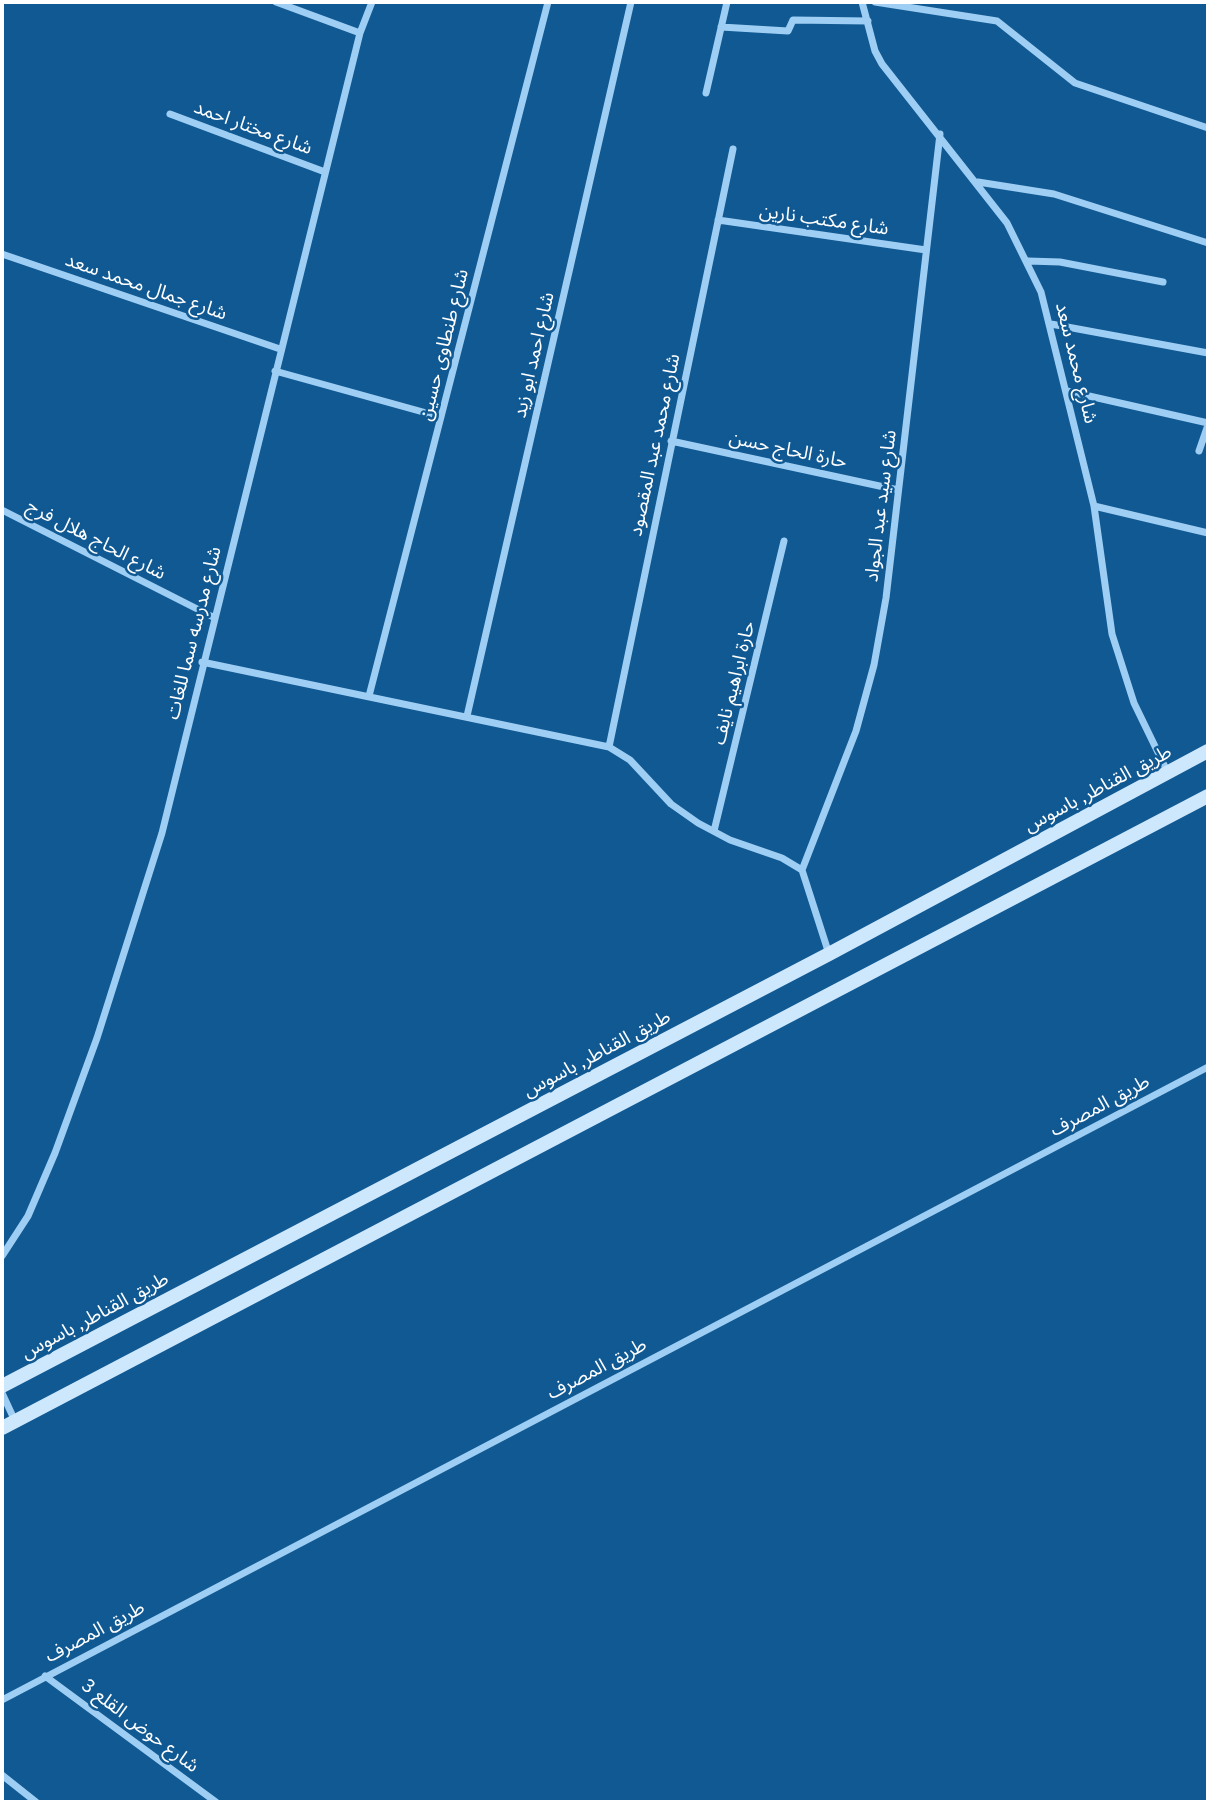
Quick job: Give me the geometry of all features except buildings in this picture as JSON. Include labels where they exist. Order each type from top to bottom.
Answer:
[{"type":"main road","name":"طريق القناطر, باسوس","points":[[2,1386],[829,954],[1208,751]]},
{"type":"main road","points":[[8,1424],[1208,796]]},
{"type":"street","points":[[276,2],[359,33]]},
{"type":"street","name":"شارع مدرسه سما للغات","points":[[2,1256],[28,1216],[43,1184],[97,1038],[162,833],[213,617],[359,33],[372,2]]},
{"type":"street","name":"شارع طنطاوى حسين","points":[[369,696],[548,2]]},
{"type":"street","name":"شارع احمد ابو زيد","points":[[467,716],[631,2]]},
{"type":"street","points":[[706,93],[727,2]]},
{"type":"street","name":"شارع محمد سعد","points":[[862,2],[875,51],[882,64],[978,182],[1007,223],[1028,261],[1051,324],[1094,506],[1112,634],[1134,703],[1168,774]]},
{"type":"street","points":[[874,2],[997,21],[1075,83],[1208,128]]},
{"type":"street","points":[[721,27],[788,31],[793,20],[868,21]]},
{"type":"street","name":"شارع مختار احمد","points":[[170,114],[325,172]]},
{"type":"street","name":"شارع سيد عبد الجواد","points":[[802,870],[865,702],[886,598],[940,134]]},
{"type":"street","name":"شارع محمد عبد المقصود","points":[[609,747],[733,149]]},
{"type":"street","points":[[978,182],[1054,194],[1208,243]]},
{"type":"street","name":"شارع مكتب نارين","points":[[718,220],[926,250]]},
{"type":"street","name":"شارع جمال محمد سعد","points":[[2,254],[280,349]]},
{"type":"street","points":[[1028,261],[1060,262],[1163,282]]},
{"type":"street","points":[[1051,324],[1208,354]]},
{"type":"street","points":[[275,371],[441,417]]},
{"type":"street","points":[[1067,390],[1208,424],[1199,451]]},
{"type":"street","name":"حارة الحاج حسن","points":[[671,441],[898,490]]},
{"type":"street","points":[[1094,506],[1208,533]]},
{"type":"street","name":"شارع الحاج هلال فرج","points":[[2,510],[213,617]]},
{"type":"street","name":"حارة ابراهيم نايف","points":[[714,831],[784,541]]},
{"type":"street","points":[[202,662],[609,747],[630,760],[671,804],[714,831],[782,858],[802,870],[829,954]]},
{"type":"street","name":"طريق المصرف","points":[[2,1700],[1208,1067]]},
{"type":"street","points":[[2,1393],[8,1424]]},
{"type":"street","name":"شارع حوض القلع 3","points":[[45,1676],[216,1802]]},
{"type":"street","points":[[2,1775],[36,1802]]}]
